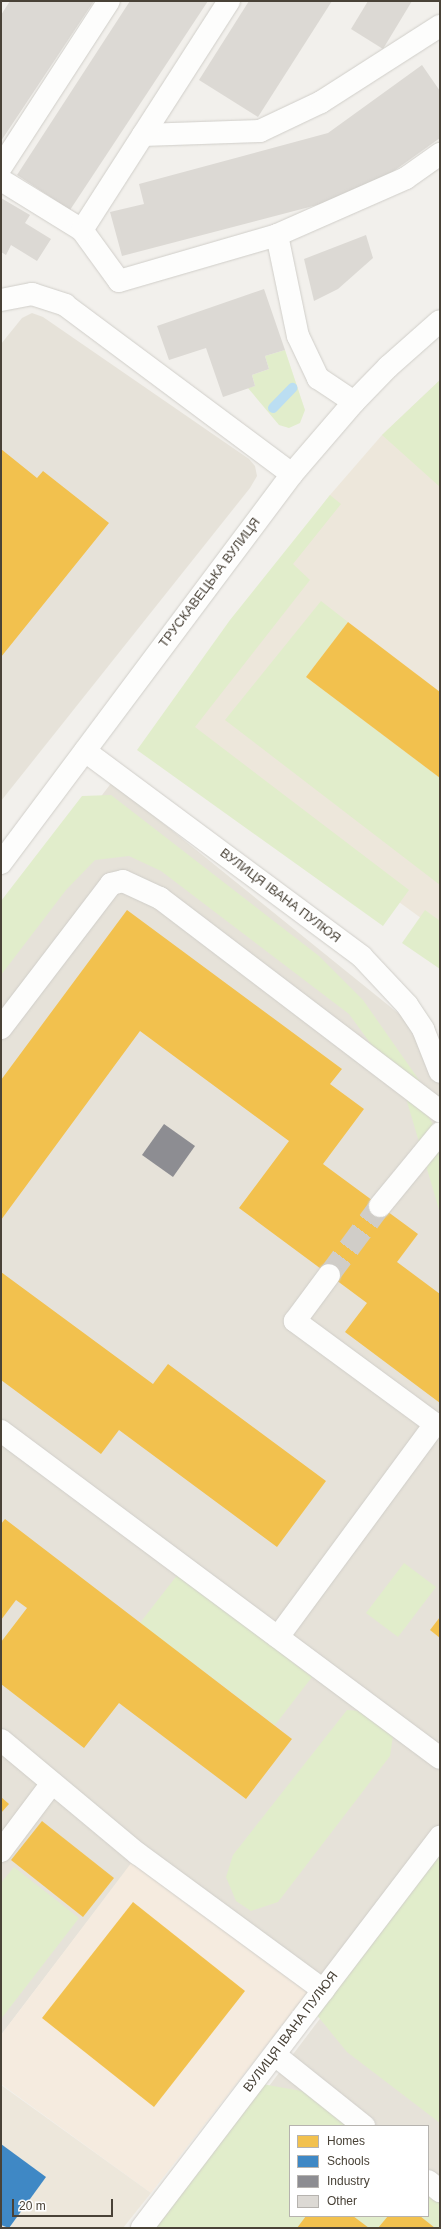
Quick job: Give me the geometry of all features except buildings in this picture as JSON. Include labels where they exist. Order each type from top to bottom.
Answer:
[{"type":"street","points":[[1,167],[109,1]]},
{"type":"street","points":[[82,230],[229,1]]},
{"type":"street","points":[[143,135],[260,131],[320,102],[440,26]]},
{"type":"street","points":[[1,180],[82,230],[119,280],[277,235],[406,178],[440,154]]},
{"type":"street","points":[[277,235],[298,336],[318,378],[354,402]]},
{"type":"street","points":[[1,300],[32,294],[55,299],[292,474]]},
{"type":"street","name":"ТРУСКАВЕЦЬКА ВУЛИЦЯ","points":[[1,863],[292,474],[354,402],[388,367],[440,321]]},
{"type":"street","name":"ВУЛИЦЯ ІВАНА ПУЛЮЯ","points":[[85,751],[362,957],[407,1005],[423,1029],[440,1072]]},
{"type":"street","points":[[1,1028],[111,884],[123,881],[160,898],[440,1111]]},
{"type":"street","points":[[380,1206],[440,1133]]},
{"type":"street","points":[[278,1637],[435,1424],[295,1321],[329,1275]]},
{"type":"street","points":[[1,1430],[440,1758]]},
{"type":"street","points":[[1,1740],[138,1854],[323,1990]]},
{"type":"street","points":[[1,1851],[52,1783]]},
{"type":"street","name":"ВУЛИЦЯ ІВАНА ПУЛЮЯ","points":[[142,2228],[440,1837]]},
{"type":"street","points":[[275,2055],[363,2125]]},
{"type":"street","points":[[429,2182],[440,2191]]},
{"type":"shaded area","points":[[32,313],[43,317],[249,459],[255,466],[257,476],[250,488],[1,801],[1,344],[22,318]]},
{"type":"shaded area","points":[[440,380],[440,932],[156,724],[330,495],[382,435]]},
{"type":"shaded area","points":[[112,782],[440,1047],[440,2228],[162,2228],[331,2004],[138,1855],[1,2035],[1,928]]},
{"type":"shaded area","points":[[138,1854],[311,1988],[151,2193],[1,2084],[1,2035]]},
{"type":"shaded area","points":[[1,2085],[151,2193],[123,2228],[1,2228]]},
{"type":"green space","points":[[285,350],[305,410],[300,423],[289,428],[279,425],[248,388],[255,386],[252,375],[269,369],[265,356]]},
{"type":"green space","points":[[440,380],[440,487],[382,435]]},
{"type":"green space","points":[[330,495],[341,504],[293,564],[310,580],[195,727],[409,890],[383,926],[137,750],[230,620]]},
{"type":"green space","points":[[321,601],[348,622],[306,677],[440,778],[440,885],[225,720]]},
{"type":"green space","points":[[111,795],[319,956],[363,1000],[419,1080],[429,1118],[440,1135],[440,1213],[403,1088],[349,1014],[161,871],[129,856],[95,860],[66,890],[1,975],[1,901],[82,796]]},
{"type":"green space","points":[[425,910],[440,921],[440,969],[402,943]]},
{"type":"green space","points":[[404,1563],[436,1587],[398,1637],[366,1613]]},
{"type":"green space","points":[[178,1574],[312,1677],[275,1725],[140,1623]]},
{"type":"green space","points":[[347,1710],[360,1711],[393,1736],[390,1756],[278,1902],[251,1911],[236,1901],[226,1877],[233,1855]]},
{"type":"green space","points":[[440,1846],[440,2123],[347,2052],[316,2014]]},
{"type":"green space","points":[[14,1867],[79,1918],[1,2019],[1,1883]]},
{"type":"green space","points":[[262,2084],[307,2092],[370,2125],[289,2125],[289,2217],[305,2217],[297,2228],[151,2228]]},
{"type":"green space","points":[[429,2174],[440,2179],[440,2228],[435,2228],[421,2217],[429,2217]]},
{"type":"green space","points":[[354,2217],[387,2217],[378,2228],[369,2228]]},
{"type":"waterway","points":[[273,408],[292,388]]},
{"type":"tunnel","points":[[329,1275],[380,1206]]}]
